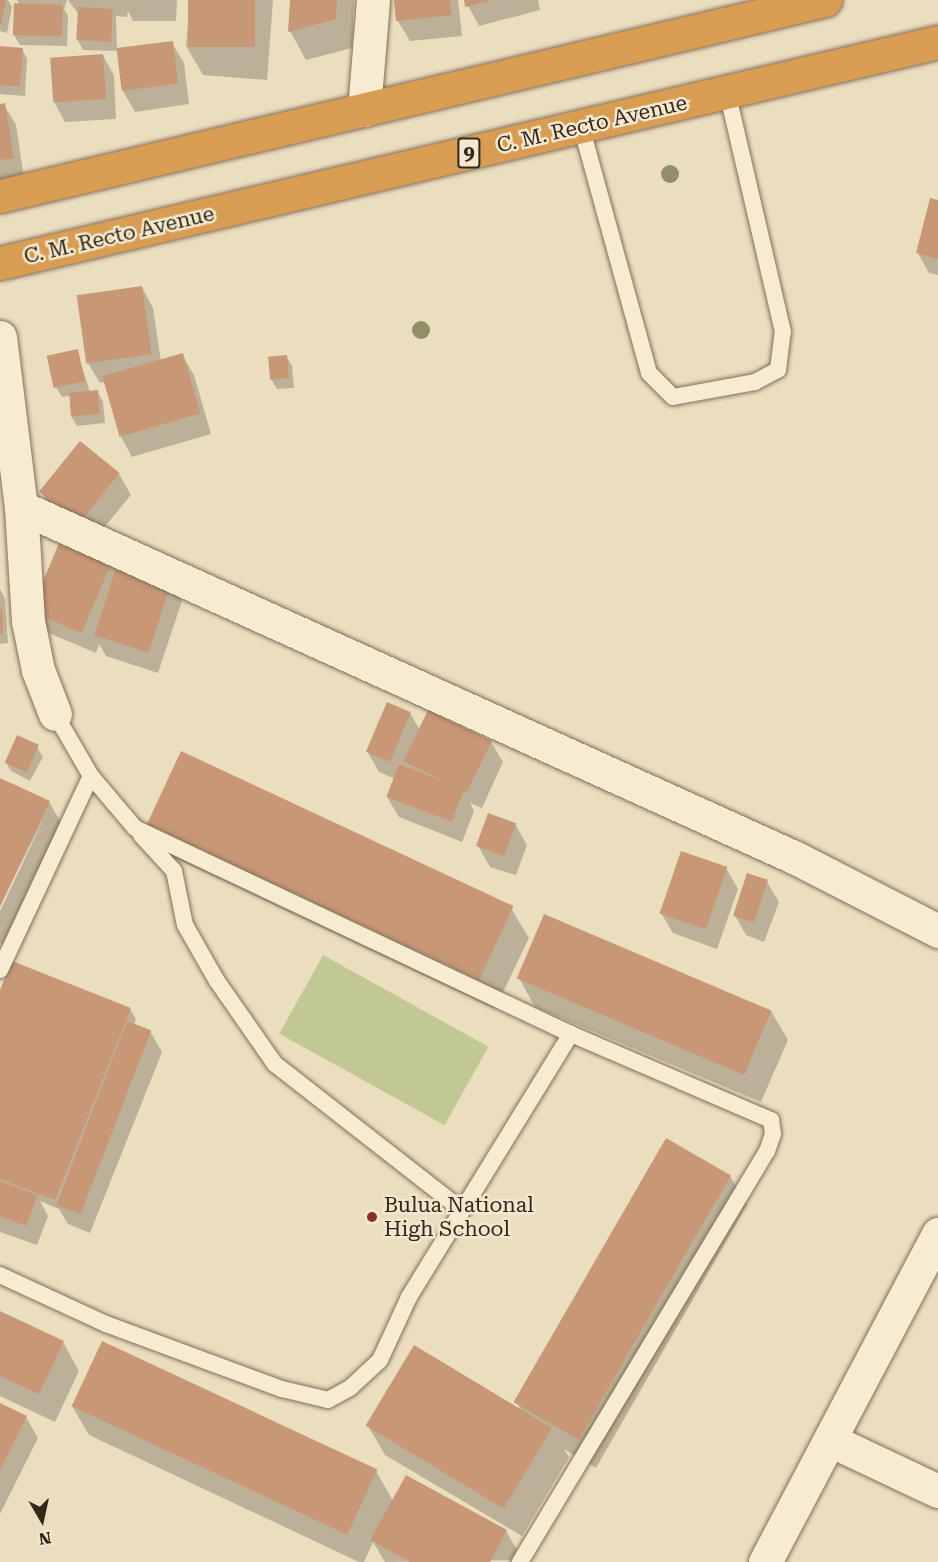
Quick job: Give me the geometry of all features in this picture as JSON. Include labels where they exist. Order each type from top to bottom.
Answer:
[{"type":"highway","points":[[0,196],[825,0]]},
{"type":"highway","name":"C. M. Recto Avenue","points":[[0,263],[938,42]]},
{"type":"street","points":[[364,110],[373,0]]},
{"type":"street","points":[[0,337],[21,507],[28,621],[38,669],[55,714]]},
{"type":"street","points":[[21,507],[796,858],[938,931]]},
{"type":"street","points":[[765,1562],[832,1441],[938,1234]]},
{"type":"street","points":[[832,1441],[938,1491]]},
{"type":"lane","points":[[581,126],[649,374],[673,397],[755,382],[778,370],[783,332],[727,92]]},
{"type":"lane","points":[[55,714],[91,776],[174,871],[185,925],[217,981],[275,1064],[462,1210]]},
{"type":"lane","points":[[0,970],[91,776]]},
{"type":"lane","points":[[135,828],[571,1034],[771,1120],[773,1134],[767,1151],[520,1562]]},
{"type":"lane","points":[[0,1275],[106,1324],[282,1389],[328,1400],[350,1388],[380,1360],[410,1297],[571,1034]]},
{"type":"green space","points":[[323,955],[488,1047],[445,1125],[279,1034]]},
{"type":"building","points":[[0,0],[6,0],[1,24],[0,24]]},
{"type":"building","points":[[188,0],[255,0],[255,47],[188,47]]},
{"type":"building","points":[[290,0],[337,0],[336,19],[288,32]]},
{"type":"building","points":[[394,0],[450,0],[452,15],[396,21]]},
{"type":"building","points":[[464,0],[488,0],[488,1],[465,7]]},
{"type":"building","points":[[14,3],[63,5],[62,37],[13,35]]},
{"type":"building","points":[[78,7],[113,9],[111,42],[76,40]]},
{"type":"building","points":[[173,41],[178,84],[122,91],[116,48]]},
{"type":"building","points":[[0,46],[23,48],[20,87],[0,85]]},
{"type":"building","points":[[103,54],[106,99],[53,103],[50,58]]},
{"type":"building","points":[[5,103],[14,158],[0,160],[0,104]]},
{"type":"building","points":[[930,198],[938,200],[938,259],[916,253]]},
{"type":"building","points":[[142,286],[152,354],[86,364],[77,295]]},
{"type":"building","points":[[78,349],[85,381],[54,388],[47,356]]},
{"type":"building","points":[[183,353],[200,414],[120,437],[102,376]]},
{"type":"building","points":[[287,355],[289,378],[270,380],[268,357]]},
{"type":"building","points":[[98,390],[100,414],[71,416],[69,393]]},
{"type":"building","points":[[80,441],[120,473],[79,524],[39,492]]},
{"type":"building","points":[[63,534],[115,556],[82,633],[30,611]]},
{"type":"building","points":[[118,562],[172,580],[148,653],[94,635]]},
{"type":"building","points":[[0,609],[2,609],[3,633],[0,634]]},
{"type":"building","points":[[387,702],[411,712],[390,762],[366,752]]},
{"type":"building","points":[[428,710],[492,741],[467,792],[403,761]]},
{"type":"building","points":[[17,735],[39,745],[27,772],[5,762]]},
{"type":"building","points":[[181,751],[514,906],[479,980],[147,824]]},
{"type":"building","points":[[399,764],[464,789],[452,822],[386,797]]},
{"type":"building","points":[[0,778],[50,801],[0,907]]},
{"type":"building","points":[[488,813],[516,823],[504,856],[476,846]]},
{"type":"building","points":[[681,851],[727,867],[706,929],[660,913]]},
{"type":"building","points":[[747,873],[768,880],[754,923],[733,916]]},
{"type":"building","points":[[544,914],[771,1011],[744,1075],[517,978]]},
{"type":"building","points":[[12,961],[131,1008],[55,1200],[0,1179],[0,990]]},
{"type":"building","points":[[127,1021],[151,1030],[81,1214],[56,1205]]},
{"type":"building","points":[[666,1138],[731,1176],[578,1440],[514,1402]]},
{"type":"building","points":[[0,1181],[38,1195],[26,1226],[0,1216]]},
{"type":"building","points":[[0,1311],[64,1341],[39,1394],[0,1376]]},
{"type":"building","points":[[102,1341],[378,1469],[347,1535],[72,1406]]},
{"type":"building","points":[[414,1345],[552,1428],[504,1508],[366,1426]]},
{"type":"building","points":[[0,1403],[27,1416],[0,1470]]},
{"type":"building","points":[[406,1475],[507,1530],[490,1562],[410,1562],[370,1540]]},
{"type":"place","name":"Bulua National High School","points":[[372,1217]]}]
